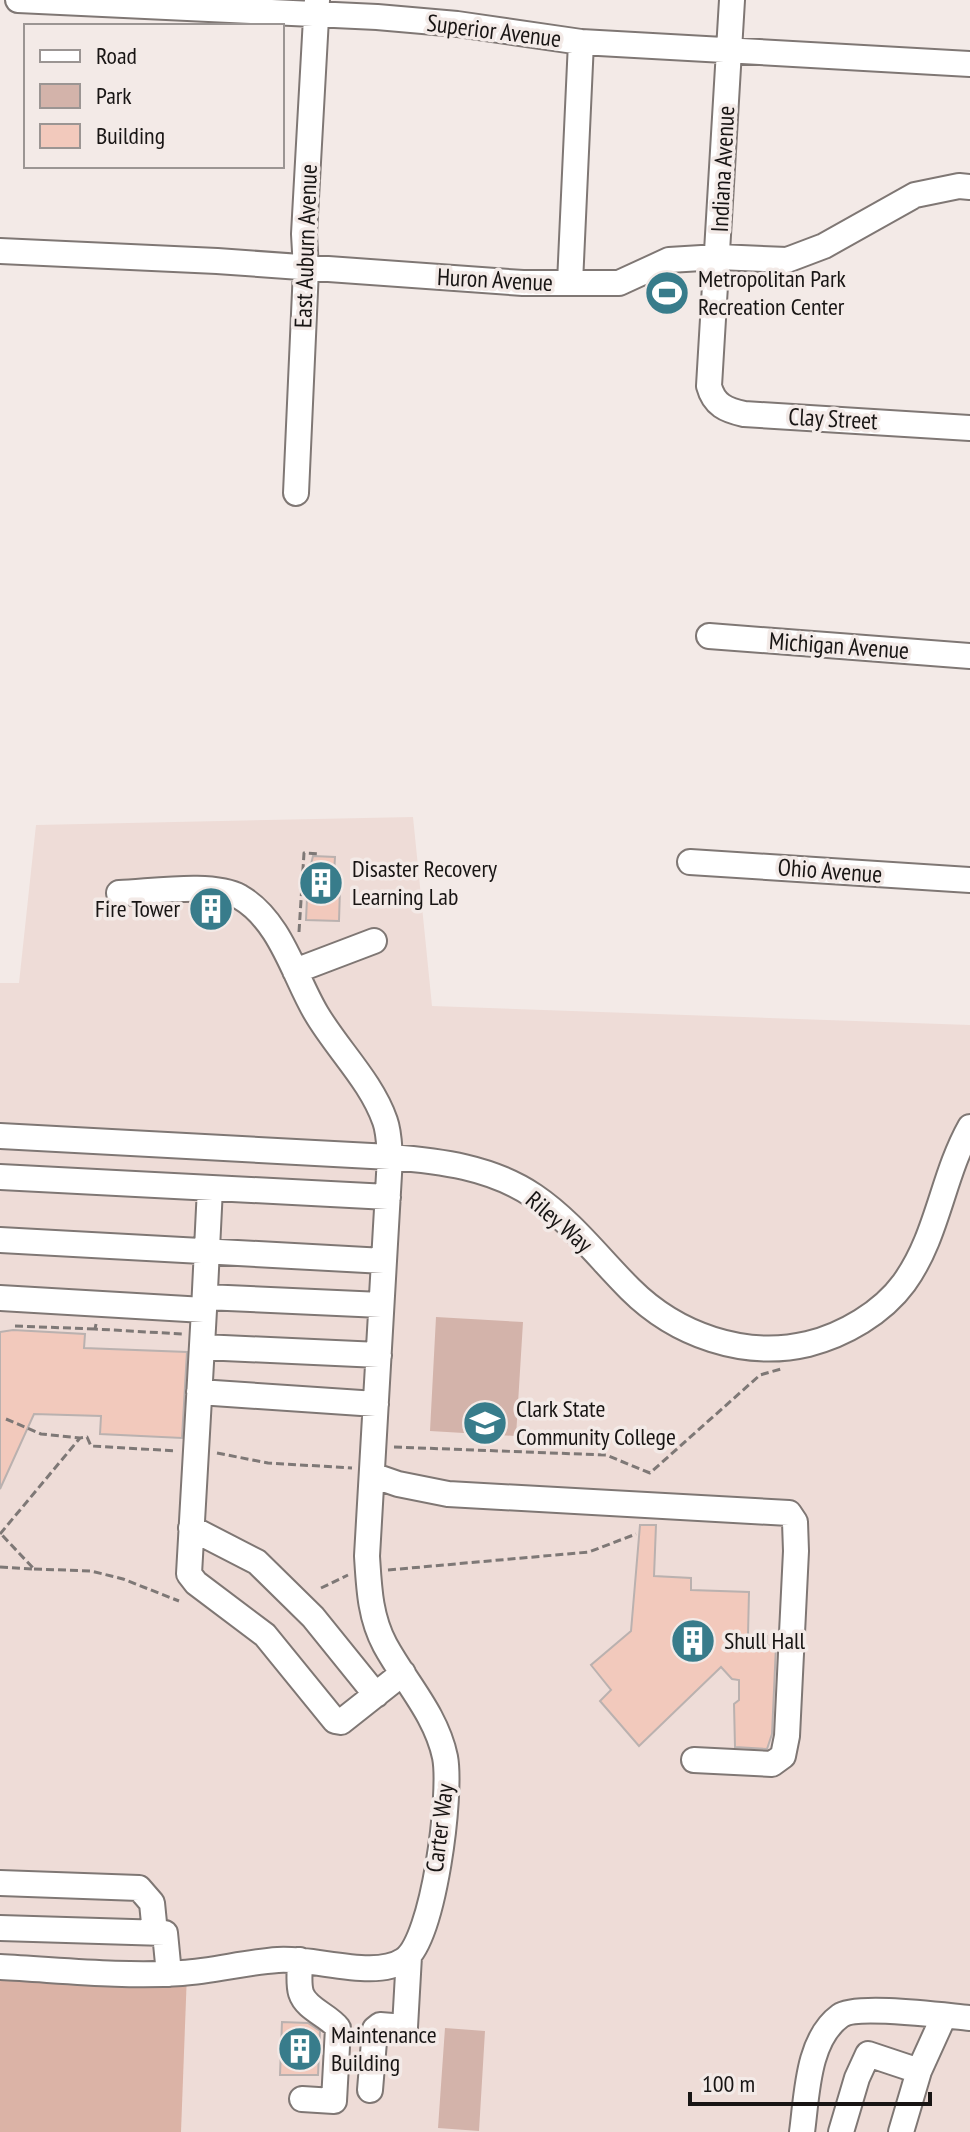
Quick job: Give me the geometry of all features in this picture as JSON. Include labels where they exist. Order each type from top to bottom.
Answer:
[{"type":"street","name":"Superior Avenue","points":[[18,0],[318,7],[581,42],[970,64]]},
{"type":"street","name":"Indiana Avenue","points":[[709,386],[732,0]]},
{"type":"street","name":"East Auburn Avenue","points":[[296,493],[306,269],[304,234],[318,7]]},
{"type":"street","points":[[570,283],[581,42]]},
{"type":"street","name":"Huron Avenue","points":[[0,251],[217,261],[523,283],[619,283],[669,260],[718,257],[787,260],[824,246],[915,195],[959,186],[970,187]]},
{"type":"street","name":"Clay Street","points":[[709,386],[717,403],[727,410],[744,414],[970,428]]},
{"type":"street","name":"Michigan Avenue","points":[[709,636],[970,656]]},
{"type":"street","name":"Ohio Avenue","points":[[690,862],[970,880]]},
{"type":"street","name":"Carter Way","points":[[119,893],[212,890],[240,897],[261,916],[302,968],[316,1013],[375,1099],[385,1120],[390,1157],[368,1572],[374,1620],[384,1643],[438,1733],[448,1782],[445,1821],[424,1929],[409,1956]]},
{"type":"street","points":[[302,968],[374,941]]},
{"type":"street","name":"Riley Way","points":[[0,1136],[390,1157],[440,1161],[475,1169],[512,1183],[557,1214],[633,1292],[657,1312],[709,1339],[733,1346],[763,1349],[793,1347],[845,1330],[866,1318],[894,1294],[923,1250],[952,1167],[970,1127]]},
{"type":"street","points":[[0,1177],[388,1197]]},
{"type":"street","points":[[210,1188],[189,1574],[196,1583],[265,1635],[335,1721],[341,1722],[403,1673]]},
{"type":"street","points":[[0,1240],[384,1261]]},
{"type":"street","points":[[0,1298],[381,1305]]},
{"type":"street","points":[[202,1347],[379,1355]]},
{"type":"street","points":[[199,1392],[376,1404]]},
{"type":"street","points":[[372,1475],[398,1484],[448,1494],[789,1513],[795,1522],[796,1551],[787,1736],[783,1756],[772,1764],[694,1760]]},
{"type":"street","points":[[191,1528],[257,1562],[313,1617],[376,1695]]},
{"type":"street","points":[[0,1883],[139,1888],[152,1903],[155,1933]]},
{"type":"street","points":[[0,1928],[165,1933],[169,1974]]},
{"type":"street","points":[[0,1967],[169,1974],[300,1960],[375,1969],[388,1968],[409,1956]]},
{"type":"street","points":[[370,2090],[375,2029],[380,2025],[405,2027],[409,1956]]},
{"type":"street","points":[[300,1960],[301,1993],[310,2006],[332,2019],[338,2028],[334,2101],[302,2099]]},
{"type":"street","points":[[802,2132],[812,2062],[825,2030],[842,2014],[877,2011],[970,2018]]},
{"type":"street","points":[[901,2132],[919,2071],[944,2016]]},
{"type":"street","points":[[841,2132],[857,2078],[868,2054],[919,2071]]},
{"type":"path","points":[[302,968],[298,937],[304,853],[320,854]]},
{"type":"path","points":[[15,1326],[95,1329]]},
{"type":"path","points":[[6,1419],[41,1434],[80,1438]]},
{"type":"path","points":[[1,1534],[34,1569]]},
{"type":"path","points":[[321,1588],[344,1576],[368,1572],[589,1552],[636,1534]]},
{"type":"path","points":[[0,1567],[91,1571],[123,1579],[179,1601]]},
{"type":"shaded area","name":"Clark State Community College","points":[[413,817],[432,1006],[970,1025],[970,2132],[176,2132],[0,1977],[0,983],[19,983],[36,825]]},
{"type":"shaded area","points":[[0,1966],[187,1973],[181,2132],[0,2132]]},
{"type":"green space","points":[[436,1317],[523,1322],[516,1436],[430,1431]]},
{"type":"green space","points":[[445,2028],[485,2031],[479,2131],[438,2128]]},
{"type":"building","name":"Disaster Recovery Learning Lab","points":[[313,856],[335,857],[333,889],[340,888],[339,921],[306,920],[308,877]]},
{"type":"building","name":"Fire Tower","points":[[193,904],[229,909],[229,920],[193,921]]},
{"type":"building","points":[[0,1332],[85,1334],[84,1348],[187,1352],[182,1438],[100,1434],[101,1416],[34,1414],[0,1489]]},
{"type":"building","name":"Shull Hall","points":[[640,1525],[656,1525],[654,1576],[691,1578],[691,1590],[749,1592],[748,1635],[767,1636],[767,1645],[776,1646],[772,1734],[767,1749],[735,1747],[734,1704],[739,1700],[739,1680],[732,1679],[721,1667],[639,1746],[600,1701],[611,1690],[591,1665],[631,1631]]},
{"type":"building","name":"Maintenance Building","points":[[282,2022],[308,2023],[320,2031],[318,2075],[280,2075]]},
{"type":"place","name":"Metropolitan Park Recreation Center","points":[[667,293]]},
{"type":"place","name":"Disaster Recovery Learning Lab","points":[[321,883]]},
{"type":"place","name":"Fire Tower","points":[[211,909]]},
{"type":"place","name":"Clark State Community College","points":[[485,1423]]},
{"type":"place","name":"Shull Hall","points":[[693,1641]]},
{"type":"place","name":"Maintenance Building","points":[[300,2049]]}]
